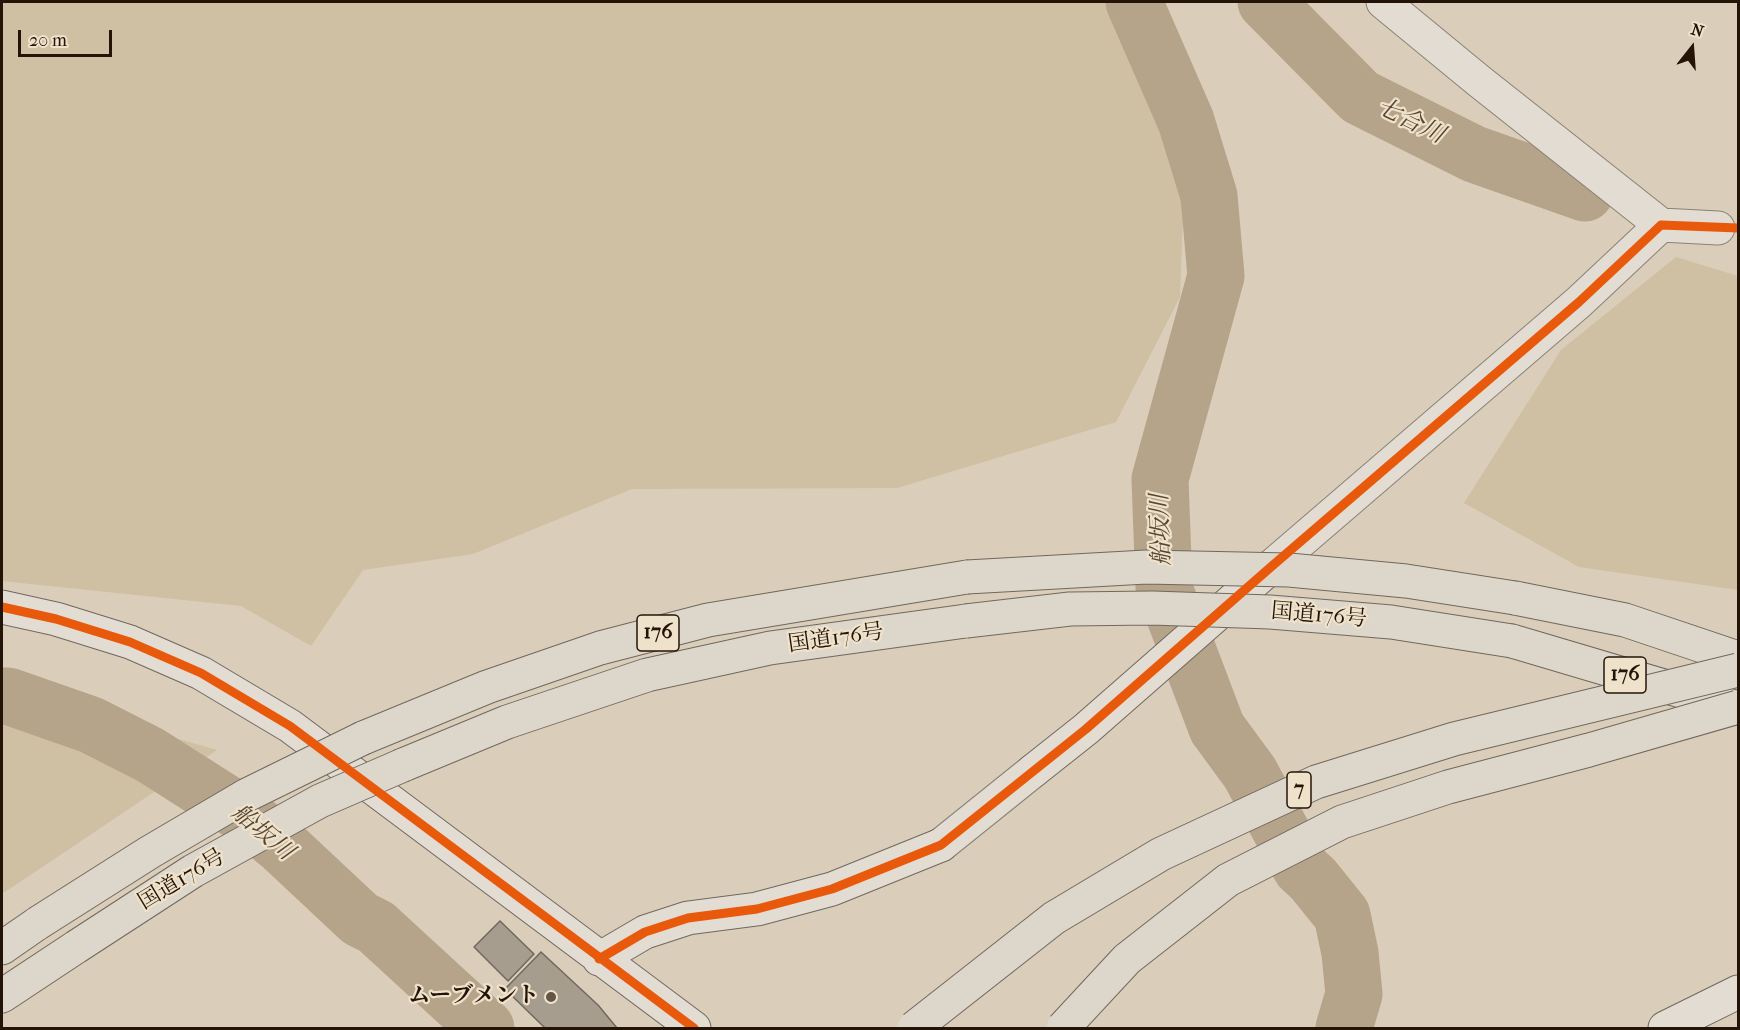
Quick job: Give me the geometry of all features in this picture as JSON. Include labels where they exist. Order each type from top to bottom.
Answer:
[{"type":"highway","name":"国道176号","points":[[2,948],[150,852],[247,795],[363,738],[487,687],[600,648],[708,620],[968,577],[1146,567],[1289,570],[1406,581],[1515,598],[1625,620],[1738,658]]},
{"type":"highway","name":"国道176号","points":[[2,996],[194,871],[320,801],[507,722],[647,675],[770,648],[1070,609],[1152,608],[1270,612],[1391,622],[1512,641],[1738,707]]},
{"type":"highway","name":"7","points":[[914,1029],[1054,918],[1161,854],[1316,782],[1454,739],[1738,670]]},
{"type":"highway","points":[[1063,1029],[1127,960],[1228,880],[1342,822],[1448,787],[1589,750],[1738,707]]},
{"type":"street","points":[[1383,2],[1660,225],[1718,228]]},
{"type":"street","points":[[599,958],[645,932],[688,918],[757,909],[832,889],[941,845],[1086,729],[1579,302],[1660,225]]},
{"type":"street","points":[[2,607],[56,619],[130,642],[201,673],[290,726],[694,1029]]},
{"type":"street","points":[[1665,1029],[1738,992]]},
{"type":"shaded area","points":[[2,2],[1118,2],[1187,106],[1180,297],[1116,422],[897,488],[632,489],[473,554],[363,570],[311,646],[241,606],[2,581]]},
{"type":"shaded area","points":[[1676,257],[1738,276],[1738,590],[1579,567],[1464,503],[1561,350]]},
{"type":"shaded area","points":[[11,691],[217,750],[2,894],[2,692]]},
{"type":"building","points":[[500,921],[534,954],[508,981],[474,947]]},
{"type":"building","name":"ムーブメント","points":[[541,952],[598,1005],[617,1028],[545,1028],[505,989]]},
{"type":"waterway","name":"船坂川","points":[[1134,2],[1186,121],[1209,196],[1216,276],[1160,479],[1164,588],[1217,728],[1250,773],[1301,868],[1313,879],[1342,915],[1350,953],[1354,994],[1344,1028]]},
{"type":"waterway","name":"七合川","points":[[1266,2],[1360,97],[1474,154],[1585,193]]},
{"type":"waterway","name":"船坂川","points":[[2,696],[8,696],[91,725],[150,755],[246,816],[281,845],[360,919],[376,927],[486,1028]]},
{"type":"cycle path","points":[[599,959],[645,932],[688,918],[757,909],[832,889],[941,845],[1086,729],[1579,302],[1661,225],[1738,228]]},
{"type":"cycle path","points":[[2,607],[56,619],[130,642],[201,673],[290,726],[694,1028]]},
{"type":"place","name":"ムーブメント","points":[[551,997]]}]
